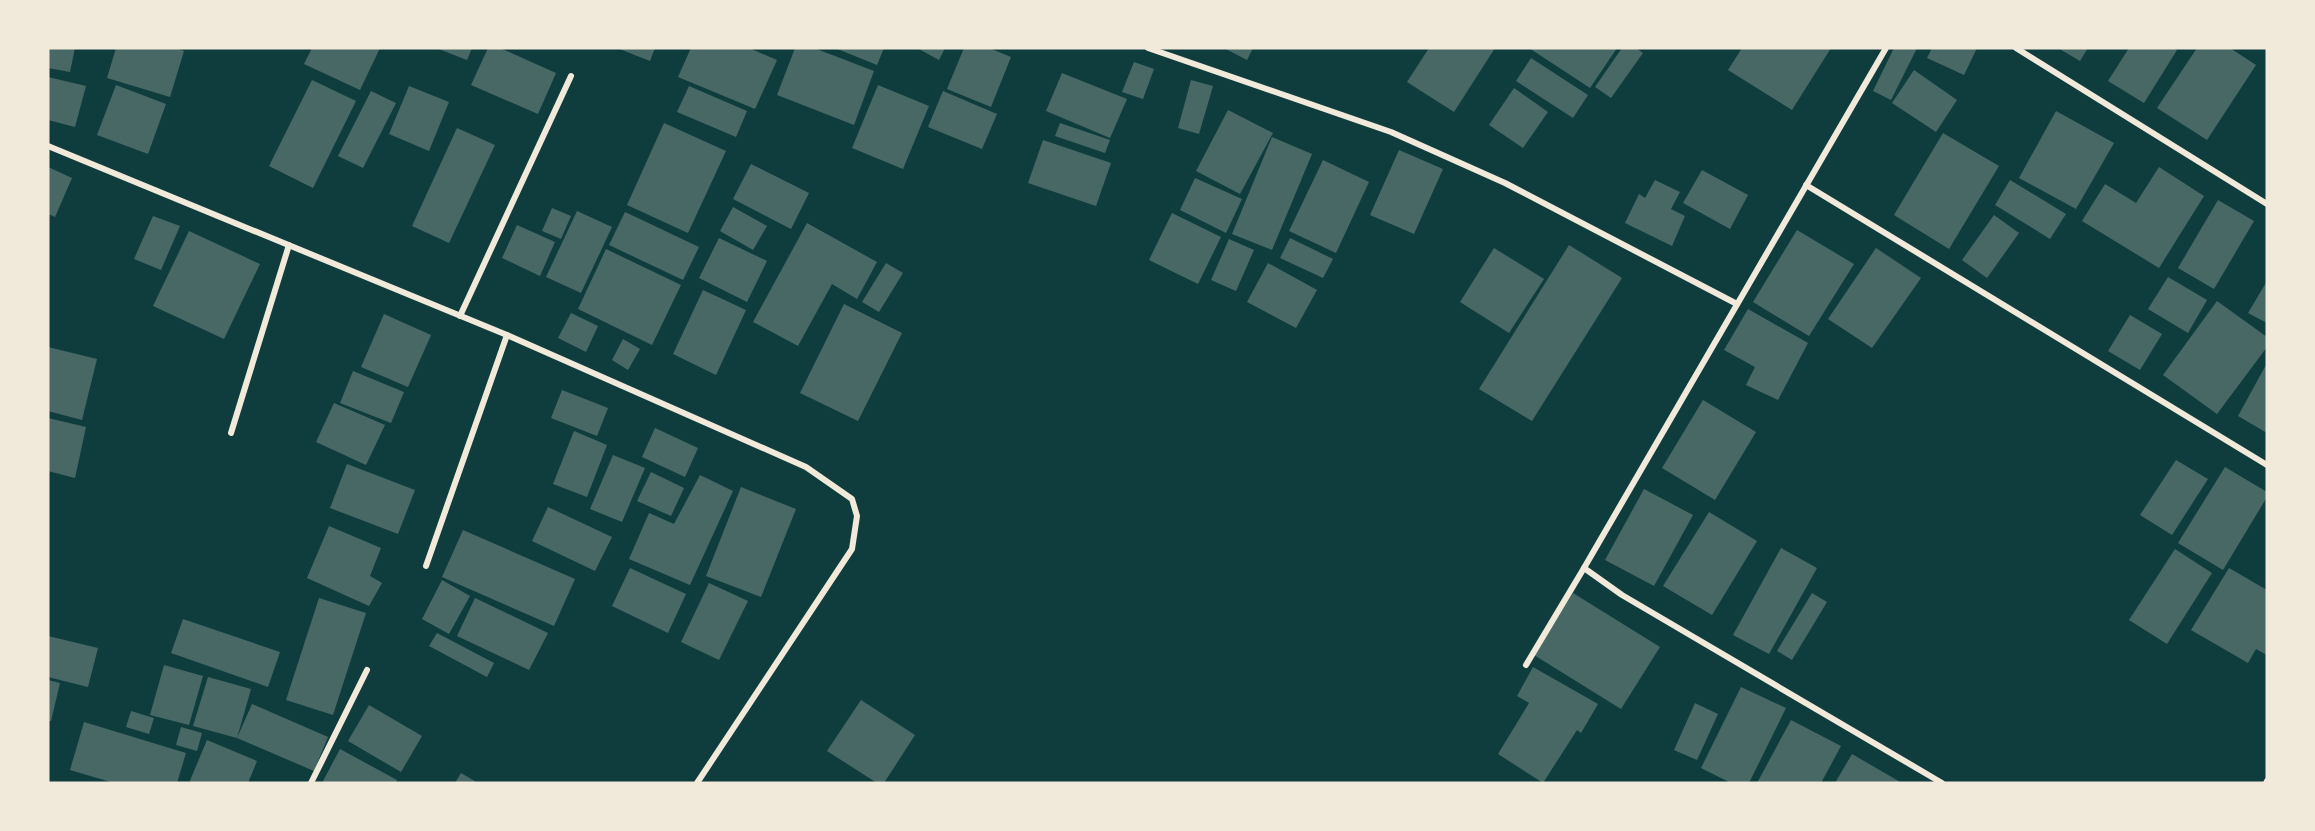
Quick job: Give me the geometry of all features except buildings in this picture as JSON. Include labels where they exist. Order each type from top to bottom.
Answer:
[{"type":"street","points":[[1148,48],[1391,132],[1506,183],[1737,304]]},
{"type":"street","points":[[1526,666],[1886,48]]},
{"type":"street","points":[[2016,48],[2267,204]]},
{"type":"street","points":[[460,316],[571,76]]},
{"type":"street","points":[[48,146],[507,335],[806,467],[852,499],[857,516],[852,549],[697,783]]},
{"type":"street","points":[[1806,185],[2267,465]]},
{"type":"street","points":[[231,433],[289,245]]},
{"type":"street","points":[[426,566],[507,335]]},
{"type":"street","points":[[1584,568],[1622,595],[1942,783]]},
{"type":"street","points":[[311,783],[368,670]]}]
